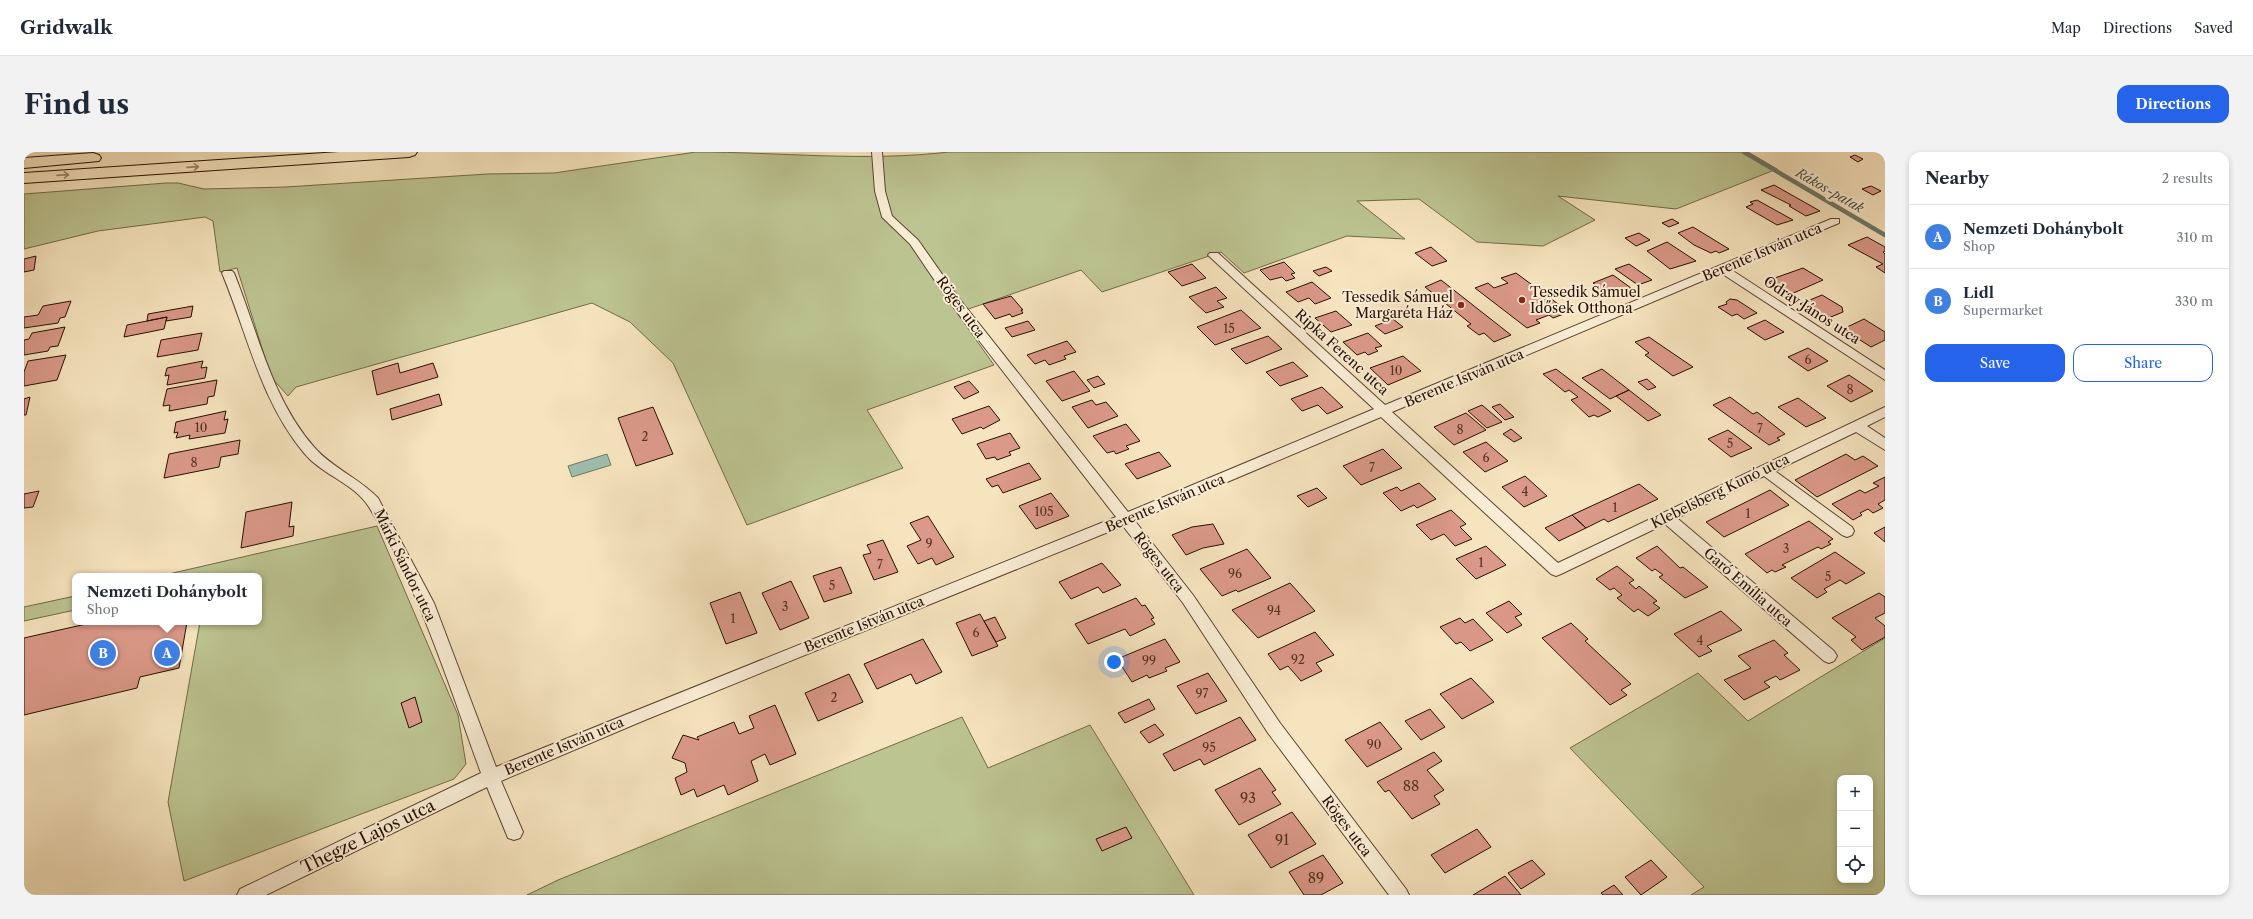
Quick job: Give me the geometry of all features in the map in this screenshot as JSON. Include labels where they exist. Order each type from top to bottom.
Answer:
[{"type":"highway","points":[[140,155],[188,152]]},
{"type":"highway","points":[[24,178],[409,152]]},
{"type":"highway","points":[[24,162],[109,157]]},
{"type":"street","name":"Röges utca","points":[[877,152],[880,191],[887,217],[914,242],[954,300],[1188,600],[1274,728],[1400,895]]},
{"type":"street","name":"Berente István utca","points":[[491,777],[639,715],[1125,519],[1835,221]]},
{"type":"street","name":"Ripka Ferenc utca","points":[[1214,254],[1556,570]]},
{"type":"street","name":"Odray János utca","points":[[1722,269],[1885,376]]},
{"type":"street","name":"Márki Sándor utca","points":[[228,273],[245,314],[256,353],[286,420],[310,451],[329,468],[360,488],[374,502],[427,603],[491,777],[514,832]]},
{"type":"street","name":"Klebelsberg Kunó utca","points":[[1556,570],[1885,412]]},
{"type":"street","points":[[1857,426],[1885,445]]},
{"type":"street","points":[[1765,470],[1846,531]]},
{"type":"street","name":"Garó Emília utca","points":[[1666,517],[1829,656]]},
{"type":"street","name":"Thegze Lajos utca","points":[[246,895],[491,777]]},
{"type":"green space","points":[[696,152],[822,156],[885,156],[949,152],[1748,152],[1777,169],[1676,209],[1558,196],[1595,220],[1543,246],[1477,242],[1419,199],[1357,201],[1405,239],[1347,236],[1244,273],[1221,252],[1102,292],[1081,270],[957,313],[994,365],[867,410],[903,468],[747,525],[673,363],[630,322],[592,303],[296,387],[288,396],[271,377],[237,268],[220,272],[213,221],[205,217],[98,231],[24,249],[24,194],[166,183],[178,183],[204,189],[286,187],[487,174],[554,173]]},
{"type":"green space","points":[[377,526],[458,715],[466,764],[454,779],[184,881],[168,802],[199,625],[262,625],[262,573],[173,573]]},
{"type":"green space","points":[[72,597],[72,611],[24,621],[24,607]]},
{"type":"green space","points":[[1885,638],[1885,895],[1691,895],[1704,887],[1570,748],[1698,673],[1748,721]]},
{"type":"green space","points":[[962,717],[988,768],[1090,725],[1194,895],[527,895],[558,880]]},
{"type":"shaded area","points":[[607,454],[611,465],[572,477],[568,466]]},
{"type":"building","points":[[1855,155],[1863,159],[1858,162],[1850,157]]},
{"type":"building","points":[[1774,185],[1820,211],[1806,216],[1789,206],[1791,205],[1761,190]]},
{"type":"building","points":[[1871,186],[1881,191],[1873,195],[1862,189]]},
{"type":"building","points":[[1757,200],[1793,220],[1777,225],[1746,207],[1753,204],[1750,202]]},
{"type":"building","points":[[1672,219],[1679,223],[1669,227],[1662,223]]},
{"type":"building","points":[[1693,227],[1729,249],[1719,253],[1716,251],[1711,253],[1694,245],[1678,233]]},
{"type":"building","points":[[1639,233],[1650,240],[1636,246],[1625,238]]},
{"type":"building","points":[[1867,237],[1885,247],[1885,251],[1883,252],[1885,254],[1885,273],[1876,267],[1883,264],[1848,245]]},
{"type":"building","points":[[1667,242],[1696,261],[1670,269],[1647,251]]},
{"type":"building","points":[[1431,247],[1447,261],[1432,266],[1415,253]]},
{"type":"building","points":[[36,256],[34,270],[24,272],[24,259]]},
{"type":"building","points":[[1284,262],[1295,273],[1291,274],[1295,278],[1286,281],[1282,277],[1270,280],[1260,270]]},
{"type":"building","points":[[1192,264],[1206,278],[1182,286],[1168,272]]},
{"type":"building","points":[[1629,264],[1652,280],[1638,285],[1615,269]]},
{"type":"building","points":[[1326,267],[1332,271],[1319,276],[1313,271]]},
{"type":"building","points":[[1803,268],[1823,280],[1789,295],[1768,282],[1774,280],[1772,279]]},
{"type":"building","name":"Tessedik Sámuel Idősek Otthona","points":[[1516,273],[1569,312],[1553,318],[1549,315],[1536,320],[1540,323],[1527,328],[1475,288],[1488,283],[1494,288],[1508,283],[1501,278]]},
{"type":"building","points":[[1613,275],[1631,288],[1611,296],[1593,283]]},
{"type":"building","name":"Tessedik Sámuel Margaréta Ház","points":[[1441,280],[1511,335],[1494,342],[1484,333],[1479,335],[1467,326],[1471,324],[1425,287]]},
{"type":"building","points":[[1312,282],[1331,298],[1315,304],[1309,298],[1298,302],[1286,292]]},
{"type":"building","points":[[1216,287],[1227,298],[1217,301],[1224,307],[1206,313],[1189,297]]},
{"type":"building","points":[[1822,295],[1842,307],[1843,312],[1826,319],[1800,304]]},
{"type":"building","points":[[1011,296],[1023,310],[1021,310],[1023,313],[1012,317],[1010,314],[995,319],[983,304]]},
{"type":"building","points":[[1730,299],[1737,300],[1757,313],[1744,319],[1737,314],[1732,316],[1718,307],[1727,304],[1726,302]]},
{"type":"building","points":[[71,301],[65,317],[60,318],[58,323],[24,328],[24,317],[38,315],[43,306]]},
{"type":"building","points":[[193,306],[191,317],[166,321],[167,317],[147,321],[148,314]]},
{"type":"building","points":[[1241,310],[1261,328],[1215,345],[1197,327]]},
{"type":"building","points":[[1336,311],[1352,325],[1331,332],[1315,318]]},
{"type":"building","points":[[167,317],[164,329],[124,337],[127,325]]},
{"type":"building","points":[[1393,319],[1403,327],[1385,334],[1375,326]]},
{"type":"building","points":[[1864,319],[1885,332],[1885,340],[1871,347],[1843,329]]},
{"type":"building","points":[[1765,320],[1784,332],[1765,340],[1747,328]]},
{"type":"building","points":[[1028,321],[1035,330],[1012,337],[1005,328]]},
{"type":"building","points":[[65,327],[58,346],[50,347],[48,351],[24,355],[24,340],[29,339],[32,333]]},
{"type":"building","points":[[202,333],[198,350],[157,357],[161,340]]},
{"type":"building","points":[[1368,333],[1382,346],[1375,348],[1378,351],[1368,355],[1365,352],[1357,355],[1343,342]]},
{"type":"building","points":[[1268,336],[1282,349],[1246,364],[1231,349]]},
{"type":"building","points":[[1649,337],[1693,367],[1673,376],[1645,355],[1649,353],[1635,342]]},
{"type":"building","points":[[1067,341],[1076,352],[1064,356],[1066,359],[1049,365],[1045,360],[1035,364],[1027,355]]},
{"type":"building","points":[[1808,348],[1828,361],[1808,371],[1788,357]]},
{"type":"building","points":[[66,355],[57,380],[24,386],[24,372],[28,361]]},
{"type":"building","points":[[1403,356],[1421,371],[1388,385],[1370,368]]},
{"type":"building","points":[[203,361],[201,368],[207,367],[205,378],[167,385],[169,375],[165,376],[167,368]]},
{"type":"building","points":[[1293,362],[1308,376],[1280,386],[1266,372]]},
{"type":"building","points":[[398,363],[400,373],[433,363],[438,377],[377,395],[372,371]]},
{"type":"building","points":[[1556,369],[1611,411],[1598,417],[1594,415],[1589,417],[1571,400],[1578,397],[1569,390],[1565,392],[1543,374]]},
{"type":"building","points":[[1602,369],[1629,390],[1610,399],[1582,378]]},
{"type":"building","points":[[1074,371],[1090,391],[1062,401],[1046,381]]},
{"type":"building","points":[[1849,375],[1873,391],[1851,402],[1827,386]]},
{"type":"building","points":[[1098,376],[1105,384],[1094,388],[1087,380]]},
{"type":"building","points":[[1647,379],[1656,387],[1648,390],[1638,382]]},
{"type":"building","points":[[217,380],[214,396],[208,397],[207,404],[169,411],[170,405],[163,406],[167,389]]},
{"type":"building","points":[[969,381],[979,392],[964,399],[954,387]]},
{"type":"building","points":[[1322,387],[1343,407],[1327,414],[1318,405],[1302,411],[1291,399]]},
{"type":"building","points":[[1629,390],[1661,415],[1648,421],[1616,396]]},
{"type":"building","points":[[439,394],[442,405],[392,420],[390,409]]},
{"type":"building","points":[[30,397],[26,415],[24,415],[24,399]]},
{"type":"building","points":[[1730,397],[1753,414],[1757,412],[1785,434],[1777,438],[1780,440],[1769,445],[1713,405]]},
{"type":"building","points":[[1798,398],[1826,418],[1806,427],[1778,407]]},
{"type":"building","points":[[1092,400],[1096,405],[1106,402],[1118,416],[1088,428],[1072,407]]},
{"type":"building","points":[[1500,404],[1514,417],[1505,420],[1492,407]]},
{"type":"building","points":[[1482,405],[1502,422],[1487,428],[1468,411]]},
{"type":"building","points":[[989,406],[1000,420],[983,429],[981,427],[962,434],[952,419]]},
{"type":"building","points":[[653,407],[673,454],[636,466],[618,418]]},
{"type":"building","points":[[226,411],[224,420],[228,419],[225,433],[189,439],[190,435],[176,438],[178,432],[174,433],[176,422]]},
{"type":"building","points":[[1466,413],[1486,430],[1454,445],[1434,427]]},
{"type":"building","points":[[1126,424],[1140,441],[1126,446],[1129,449],[1116,454],[1114,451],[1107,453],[1093,436]]},
{"type":"building","points":[[1511,429],[1522,438],[1514,442],[1503,434]]},
{"type":"building","points":[[1728,430],[1752,448],[1731,457],[1708,439]]},
{"type":"building","points":[[1010,433],[1020,448],[1009,452],[1011,455],[997,460],[995,457],[986,459],[977,444]]},
{"type":"building","points":[[240,440],[238,454],[221,457],[219,467],[164,478],[169,454]]},
{"type":"building","points":[[1486,442],[1508,461],[1485,472],[1463,452]]},
{"type":"building","points":[[1383,449],[1402,468],[1361,485],[1343,466]]},
{"type":"building","points":[[1159,452],[1171,466],[1137,479],[1125,464]]},
{"type":"building","points":[[1846,454],[1855,460],[1863,456],[1878,466],[1817,497],[1795,480]]},
{"type":"building","points":[[1029,463],[1041,479],[1003,493],[998,485],[992,487],[986,479]]},
{"type":"building","points":[[1525,476],[1547,496],[1524,507],[1502,487]]},
{"type":"building","points":[[1885,477],[1885,500],[1878,504],[1883,508],[1873,513],[1868,509],[1860,513],[1862,515],[1853,520],[1832,504],[1860,490],[1865,493],[1879,486],[1873,483]]},
{"type":"building","points":[[1419,483],[1436,499],[1417,508],[1414,505],[1401,511],[1383,493],[1397,487],[1401,491]]},
{"type":"building","points":[[1639,484],[1658,499],[1608,522],[1604,519],[1586,528],[1572,515]]},
{"type":"building","points":[[1317,488],[1327,498],[1308,507],[1297,496]]},
{"type":"building","points":[[1770,490],[1789,505],[1724,537],[1706,522]]},
{"type":"building","points":[[39,491],[33,507],[24,508],[24,494]]},
{"type":"building","points":[[1051,493],[1069,516],[1036,529],[1019,506]]},
{"type":"building","points":[[292,502],[289,527],[294,526],[293,536],[241,548],[246,512]]},
{"type":"building","points":[[1451,510],[1466,524],[1460,527],[1472,539],[1455,546],[1444,534],[1431,540],[1416,525]]},
{"type":"building","points":[[1572,515],[1586,528],[1559,541],[1545,528]]},
{"type":"building","points":[[928,516],[954,557],[936,565],[932,558],[918,564],[907,546],[921,540],[910,523]]},
{"type":"building","points":[[1809,521],[1833,539],[1828,542],[1831,544],[1821,549],[1818,547],[1782,565],[1786,567],[1775,572],[1772,570],[1767,573],[1745,554]]},
{"type":"building","points":[[1213,524],[1224,544],[1203,548],[1186,555],[1172,535],[1192,527]]},
{"type":"building","points":[[1885,527],[1885,542],[1874,533]]},
{"type":"building","points":[[883,540],[898,572],[874,580],[863,555],[871,553],[867,545]]},
{"type":"building","points":[[1486,546],[1506,565],[1476,579],[1456,559]]},
{"type":"building","points":[[1657,546],[1680,568],[1683,567],[1708,587],[1685,598],[1659,577],[1663,575],[1655,569],[1652,571],[1636,558]]},
{"type":"building","points":[[1247,549],[1271,578],[1238,592],[1236,590],[1222,596],[1200,569]]},
{"type":"building","points":[[1835,552],[1865,573],[1846,584],[1840,580],[1824,589],[1827,592],[1817,598],[1791,578]]},
{"type":"building","points":[[1102,563],[1121,585],[1103,593],[1098,587],[1071,599],[1059,582]]},
{"type":"building","points":[[1617,566],[1634,580],[1629,583],[1636,589],[1639,586],[1657,601],[1653,603],[1660,608],[1648,616],[1638,609],[1634,612],[1617,598],[1622,595],[1614,588],[1610,590],[1596,579]]},
{"type":"building","points":[[841,567],[852,593],[824,602],[813,576]]},
{"type":"building","points":[[791,581],[809,618],[780,630],[762,593]]},
{"type":"building","points":[[1290,583],[1315,611],[1258,638],[1232,610]]},
{"type":"building","points":[[740,592],[757,633],[726,644],[710,603]]},
{"type":"building","points":[[1879,593],[1885,597],[1885,613],[1875,618],[1885,626],[1885,637],[1862,650],[1851,640],[1856,637],[1832,618]]},
{"type":"building","points":[[1136,598],[1142,606],[1145,605],[1154,618],[1151,619],[1155,624],[1130,636],[1125,629],[1088,644],[1075,624]]},
{"type":"building","points":[[1509,601],[1522,614],[1515,617],[1522,625],[1507,633],[1486,613]]},
{"type":"building","points":[[1721,611],[1742,630],[1707,646],[1712,651],[1699,657],[1674,634]]},
{"type":"building","points":[[980,614],[998,646],[972,656],[956,623]]},
{"type":"building","points":[[995,617],[1006,638],[996,642],[984,621]]},
{"type":"building","points":[[1460,618],[1465,623],[1473,619],[1493,640],[1470,651],[1461,642],[1456,644],[1440,627]]},
{"type":"building","points":[[1571,623],[1588,639],[1585,641],[1631,684],[1621,690],[1627,695],[1610,705],[1542,638]]},
{"type":"building","points":[[82,625],[186,625],[179,668],[140,677],[137,688],[24,715],[24,638]]},
{"type":"building","points":[[1315,632],[1334,655],[1316,663],[1322,671],[1301,681],[1288,666],[1280,670],[1268,654]]},
{"type":"building","points":[[923,639],[942,672],[916,684],[911,674],[877,689],[864,664]]},
{"type":"building","points":[[1165,639],[1180,662],[1165,668],[1167,671],[1149,678],[1147,675],[1132,682],[1117,659]]},
{"type":"building","points":[[1774,640],[1788,653],[1784,655],[1800,670],[1780,680],[1776,676],[1764,682],[1770,687],[1744,700],[1724,680],[1751,668],[1738,656]]},
{"type":"building","points":[[1208,673],[1227,701],[1196,714],[1177,686]]},
{"type":"building","points":[[849,674],[863,702],[818,721],[805,693]]},
{"type":"building","points":[[1471,678],[1494,702],[1462,719],[1440,694]]},
{"type":"building","points":[[415,697],[422,722],[409,728],[401,703]]},
{"type":"building","points":[[1149,699],[1155,709],[1125,723],[1118,713]]},
{"type":"building","points":[[775,705],[796,754],[770,765],[765,754],[751,761],[758,781],[728,795],[724,785],[697,797],[694,789],[681,795],[675,778],[687,772],[685,763],[672,758],[683,735],[699,740],[697,737],[734,722],[739,734],[754,728],[749,716]]},
{"type":"building","points":[[1430,709],[1445,727],[1421,740],[1405,721]]},
{"type":"building","points":[[1240,717],[1256,740],[1204,765],[1200,759],[1174,771],[1163,754]]},
{"type":"building","points":[[1380,722],[1402,749],[1367,767],[1345,740]]},
{"type":"building","points":[[1155,724],[1164,735],[1149,743],[1140,732]]},
{"type":"building","points":[[1434,752],[1442,761],[1427,770],[1444,790],[1434,796],[1440,804],[1412,819],[1389,790],[1385,792],[1377,782]]},
{"type":"building","points":[[1260,768],[1276,790],[1272,792],[1281,804],[1239,825],[1215,790]]},
{"type":"building","points":[[1292,812],[1316,844],[1271,868],[1248,835]]},
{"type":"building","points":[[1126,827],[1132,838],[1102,851],[1096,839]]},
{"type":"building","points":[[1477,829],[1491,847],[1445,873],[1431,855]]},
{"type":"building","points":[[1323,855],[1343,883],[1321,895],[1304,895],[1289,872]]},
{"type":"building","points":[[1532,860],[1545,874],[1521,889],[1508,873]]},
{"type":"building","points":[[1651,860],[1667,877],[1641,895],[1625,877]]},
{"type":"building","points":[[1505,876],[1521,895],[1473,895]]},
{"type":"building","points":[[1614,885],[1623,895],[1603,895],[1601,893]]},
{"type":"waterway","name":"Rákos-patak","points":[[1744,152],[1885,235]]},
{"type":"place","name":"Tessedik Sámuel Idősek Otthona","points":[[1522,300]]},
{"type":"place","name":"Tessedik Sámuel Margaréta Ház","points":[[1461,305]]},
{"type":"place","name":"Lidl","points":[[103,653]]},
{"type":"place","name":"Nemzeti Dohánybolt","points":[[167,653]]}]
